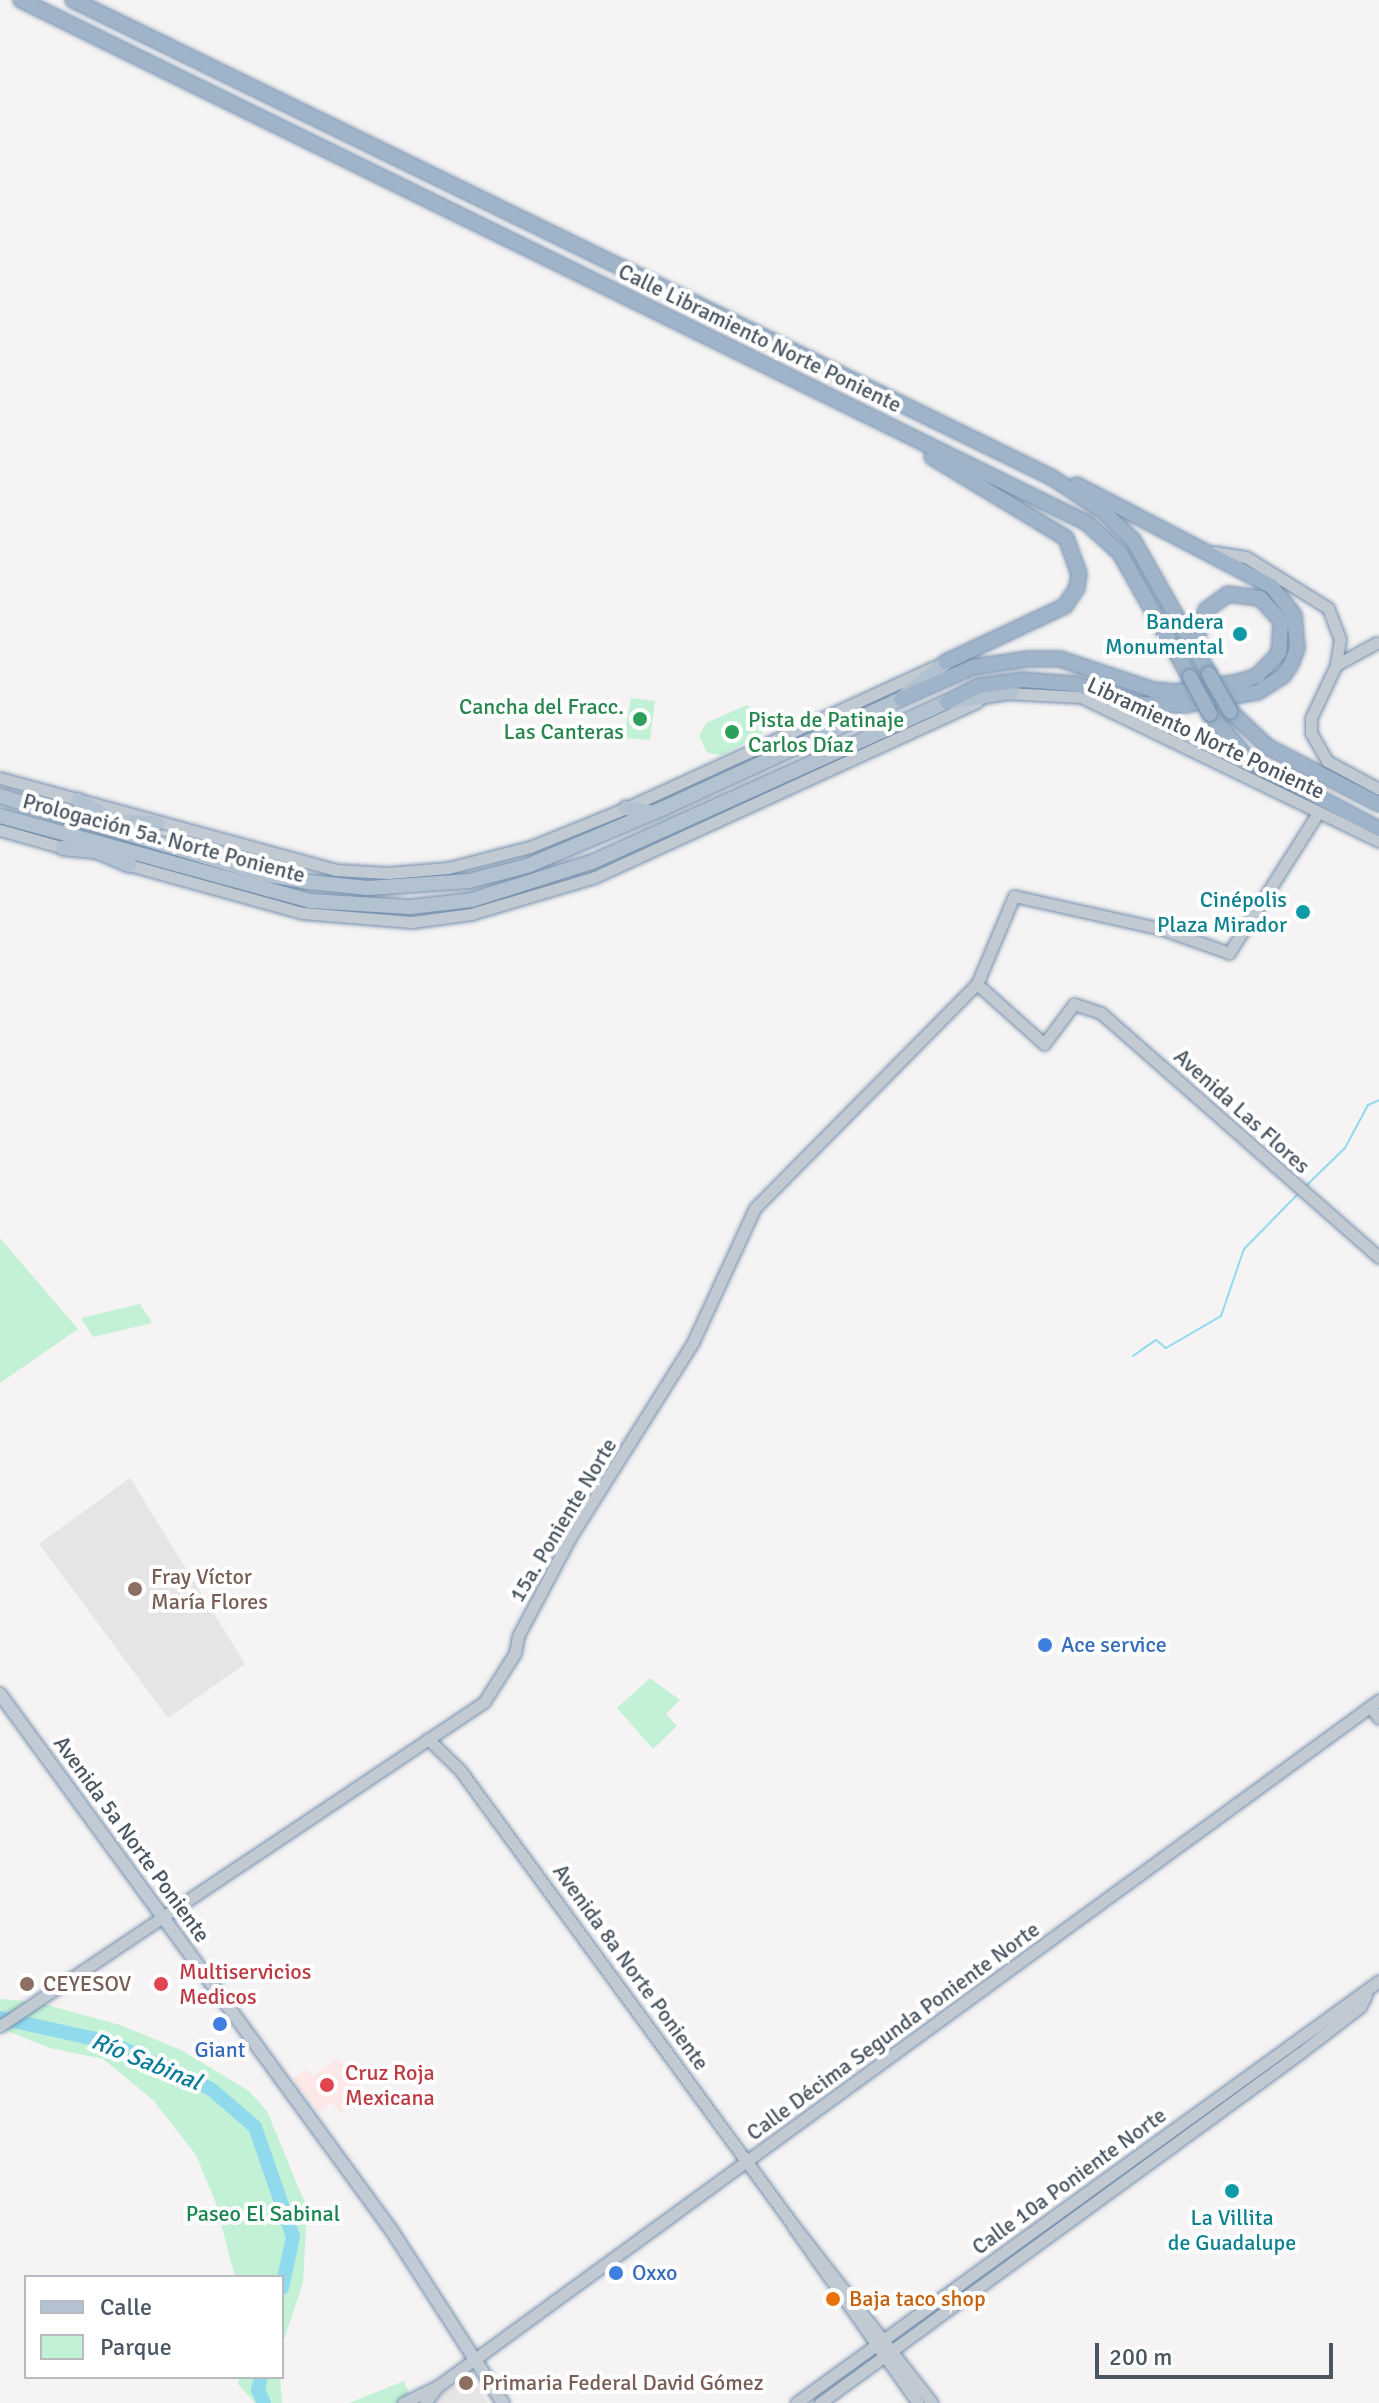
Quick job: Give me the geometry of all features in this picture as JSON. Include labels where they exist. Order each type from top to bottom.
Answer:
[{"type":"highway","name":"Calle Libramiento Norte Poniente","points":[[21,0],[1067,512],[1105,536],[1133,573],[1210,714],[1250,761],[1379,829]]},
{"type":"highway","name":"Calle Libramiento Norte Poniente","points":[[73,0],[1051,477],[1103,511],[1133,540],[1230,711],[1268,747],[1379,804]]},
{"type":"highway","points":[[291,131],[302,111]]},
{"type":"highway","points":[[886,425],[1054,528],[1074,549],[1078,561],[1077,588],[1065,606],[946,662]]},
{"type":"highway","points":[[947,702],[979,686],[1011,681],[1075,684],[1162,706],[1258,692],[1272,685],[1291,664],[1297,648],[1294,615],[1271,586],[1214,552],[1071,482],[1051,477]]},
{"type":"highway","points":[[901,699],[973,667],[1028,659],[1060,659],[1153,690],[1177,692],[1239,682],[1257,676],[1279,653],[1281,621],[1260,598],[1228,594],[1206,610],[1200,623],[1205,667]]},
{"type":"main road","points":[[0,796],[263,874],[368,888],[411,888],[469,881],[527,866],[653,813],[901,699],[946,662]]},
{"type":"main road","name":"Prologación 5a. Norte Poniente","points":[[0,816],[64,841],[310,901],[410,907],[472,900],[592,862],[947,702],[1011,692]]},
{"type":"main road","points":[[794,748],[803,767]]},
{"type":"main road","points":[[78,800],[144,838]]},
{"type":"main road","points":[[626,808],[653,813]]},
{"type":"main road","points":[[86,821],[157,823]]},
{"type":"main road","points":[[64,841],[131,859]]},
{"type":"main road","name":"Avenida 5a Norte Poniente","points":[[0,1694],[392,2231],[503,2403]]},
{"type":"street","points":[[1214,552],[1246,557],[1328,608],[1340,639],[1336,665],[1318,697],[1311,733],[1327,761],[1379,789]]},
{"type":"street","points":[[1336,665],[1376,643]]},
{"type":"street","points":[[0,778],[336,870],[388,873],[448,868],[530,847],[626,808],[946,662]]},
{"type":"street","points":[[131,859],[302,913],[412,922],[471,914],[595,877],[912,728],[1011,692]]},
{"type":"street","name":"Libramiento Norte Poniente","points":[[1011,692],[1081,697],[1379,841]]},
{"type":"street","name":"15a. Poniente Norte","points":[[0,2026],[484,1702],[515,1653],[518,1636],[571,1536],[693,1342],[755,1208],[977,984],[1014,896],[1162,929],[1229,953],[1318,813]]},
{"type":"street","points":[[0,830],[64,841]]},
{"type":"street","name":"Avenida Las Flores","points":[[977,984],[1044,1044],[1074,1004],[1101,1013],[1379,1257]]},
{"type":"street","points":[[1375,1703],[1379,1718]]},
{"type":"street","name":"Calle Décima Segunda Poniente Norte","points":[[403,2403],[438,2386],[476,2361],[1375,1703]]},
{"type":"street","name":"Avenida 8a Norte Poniente","points":[[428,1739],[460,1770],[750,2161],[793,2225],[888,2353],[918,2403]]},
{"type":"street","name":"Calle 10a Poniente Norte","points":[[796,2403],[1379,1981]]},
{"type":"street","name":"Calle 10a Poniente Norte","points":[[820,2403],[1312,2044],[1360,2007],[1367,1992]]},
{"type":"street","name":"Avenida 8a Norte Poniente","points":[[888,2353],[932,2403]]},
{"type":"street","name":"Calle Décima Segunda Poniente Norte","points":[[425,2403],[438,2386]]},
{"type":"shaded area","name":"Fray Víctor María Flores","points":[[130,1478],[245,1664],[168,1718],[39,1544]]},
{"type":"shaded area","name":"Cruz Roja Mexicana","points":[[338,2058],[362,2090],[341,2114],[332,2102],[318,2112],[293,2079],[306,2069],[313,2077]]},
{"type":"shaded area","name":"Primaria Federal David Gómez","points":[[469,2373],[488,2403],[434,2403],[443,2393]]},
{"type":"green space","name":"Cancha del Fracc. Las Canteras","points":[[631,698],[655,701],[650,740],[624,738]]},
{"type":"green space","name":"Pista de Patinaje Carlos Díaz","points":[[747,705],[762,715],[762,734],[722,755],[707,753],[699,736],[706,723]]},
{"type":"green space","points":[[0,1238],[78,1329],[0,1383]]},
{"type":"green space","points":[[140,1304],[152,1323],[93,1337],[81,1318]]},
{"type":"green space","points":[[650,1678],[680,1700],[666,1714],[677,1726],[653,1749],[617,1708]]},
{"type":"green space","name":"Paseo El Sabinal","points":[[0,1999],[36,2002],[120,2025],[181,2050],[249,2091],[267,2111],[307,2208],[303,2283],[284,2339],[284,2275],[234,2275],[215,2201],[196,2155],[153,2100],[103,2059],[50,2048],[0,2028]]},
{"type":"green space","points":[[239,2379],[280,2379],[282,2403],[255,2403],[238,2384]]},
{"type":"green space","points":[[404,2381],[409,2393],[399,2403],[349,2403]]},
{"type":"waterway","points":[[1306,1186],[1345,1148],[1368,1105],[1379,1100]]},
{"type":"waterway","points":[[1133,1356],[1156,1340],[1166,1348],[1221,1316],[1244,1249],[1299,1193]]},
{"type":"waterway","name":"Río Sabinal","points":[[0,2018],[109,2042],[211,2089],[255,2127],[293,2237],[284,2279]]},
{"type":"waterway","name":"Río Sabinal","points":[[261,2379],[258,2390],[264,2403]]},
{"type":"place","name":"Bandera Monumental","points":[[1240,634]]},
{"type":"place","name":"Cancha del Fracc. Las Canteras","points":[[640,719]]},
{"type":"place","name":"Pista de Patinaje Carlos Díaz","points":[[732,732]]},
{"type":"place","name":"Cinépolis Plaza Mirador","points":[[1303,912]]},
{"type":"place","name":"Fray Víctor María Flores","points":[[135,1589]]},
{"type":"place","name":"Ace service","points":[[1045,1645]]},
{"type":"place","name":"CEYESOV","points":[[27,1984]]},
{"type":"place","name":"Multiservicios Medicos","points":[[161,1984]]},
{"type":"place","name":"Giant","points":[[220,2024]]},
{"type":"place","name":"Cruz Roja Mexicana","points":[[327,2085]]},
{"type":"place","name":"La Villita de Guadalupe","points":[[1232,2191]]},
{"type":"place","name":"Oxxo","points":[[616,2273]]},
{"type":"place","name":"Baja taco shop","points":[[833,2299]]},
{"type":"place","name":"Primaria Federal David Gómez","points":[[466,2383]]}]
